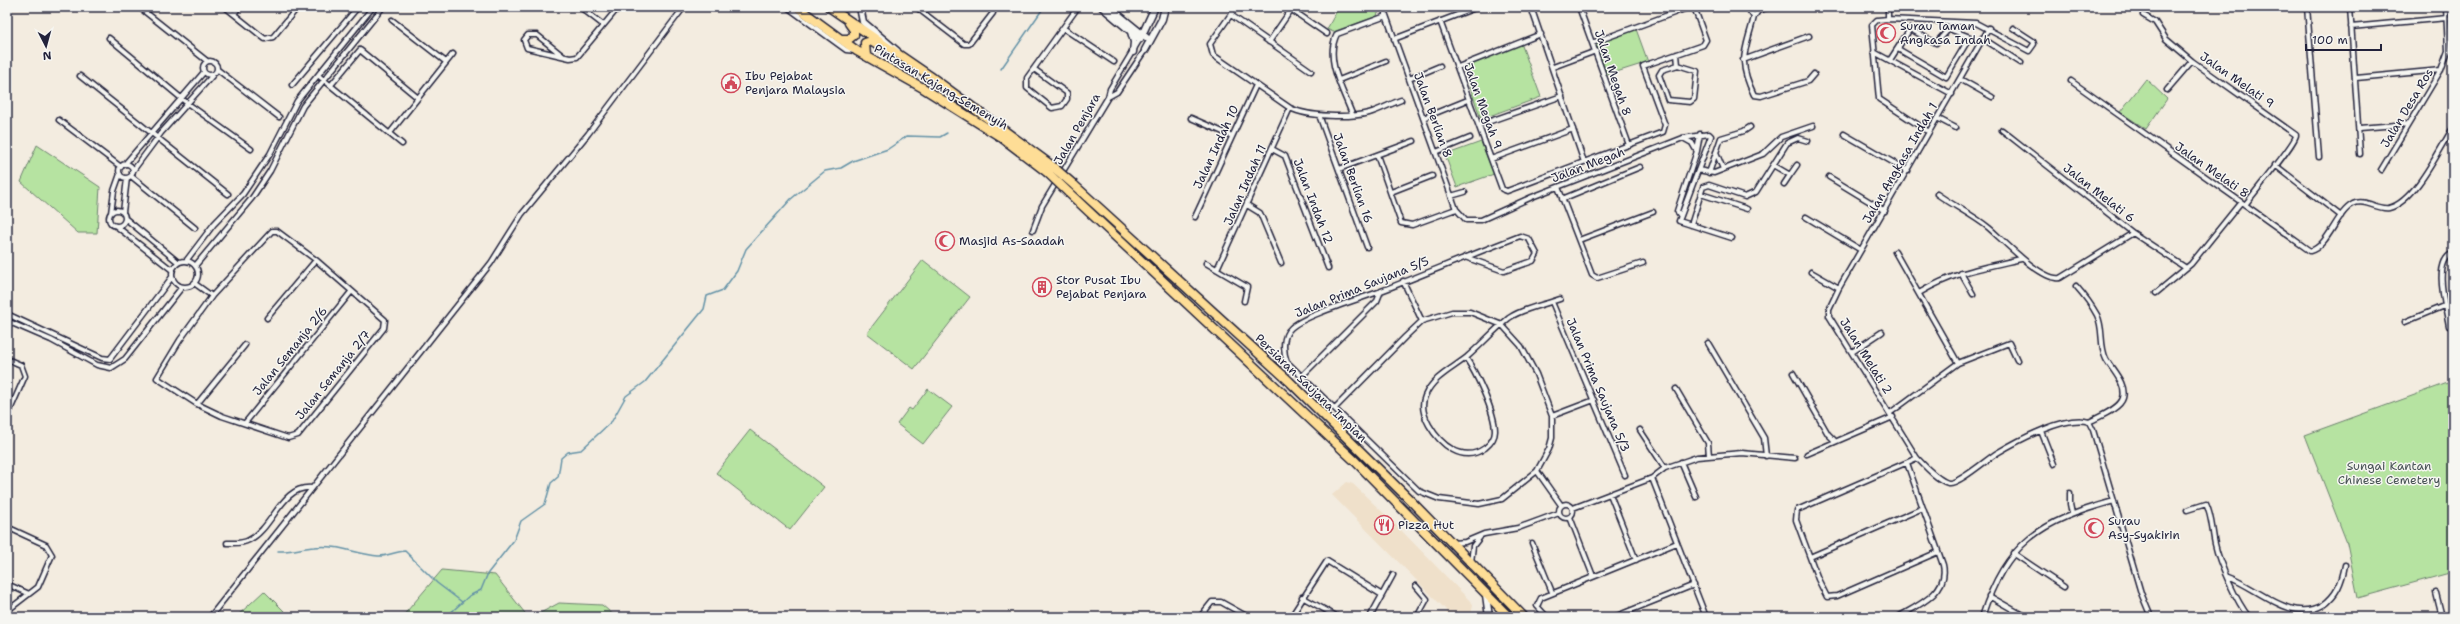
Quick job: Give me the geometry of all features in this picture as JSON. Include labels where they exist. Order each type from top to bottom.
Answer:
[{"type":"highway","name":"Pintasan Kajang-Semenyih","points":[[797,7],[857,51],[923,88],[1049,169]]},
{"type":"highway","name":"Pintasan Kajang-Semenyih","points":[[829,7],[903,56],[930,76],[1071,188]]},
{"type":"highway","points":[[840,39],[849,39],[854,32],[850,24],[841,15]]},
{"type":"highway","points":[[866,56],[864,46],[866,43],[871,41],[930,76]]},
{"type":"highway","name":"Persiaran Saujana Impian","points":[[1071,188],[1361,468],[1371,484],[1387,500],[1404,516],[1415,520],[1486,595]]},
{"type":"highway","name":"Persiaran Saujana Impian","points":[[1071,188],[1289,382],[1524,617]]},
{"type":"highway","points":[[1486,595],[1509,617]]},
{"type":"street","points":[[225,7],[261,37],[270,39],[298,7]]},
{"type":"street","points":[[234,14],[240,7]]},
{"type":"street","points":[[292,85],[358,7]]},
{"type":"street","points":[[186,261],[214,224],[243,194],[270,154],[298,101],[320,76],[373,7]]},
{"type":"street","points":[[195,266],[252,198],[270,171],[303,106],[383,7]]},
{"type":"street","points":[[580,7],[602,24]]},
{"type":"street","points":[[563,56],[536,35],[528,35],[524,40],[527,48],[563,56],[577,57],[616,8],[630,7]]},
{"type":"street","points":[[210,617],[491,263],[522,214],[588,134],[684,7]]},
{"type":"street","points":[[787,7],[846,50],[851,52],[857,51]]},
{"type":"street","points":[[836,7],[848,7]]},
{"type":"street","points":[[860,7],[863,22],[903,56]]},
{"type":"street","points":[[916,7],[964,44],[969,44],[993,13],[994,7]]},
{"type":"street","points":[[924,12],[928,7]]},
{"type":"street","points":[[1034,69],[1067,93],[1067,99],[1062,106],[1052,108],[1028,88],[1027,78],[1078,7]]},
{"type":"street","points":[[1102,7],[1130,32],[1144,37]]},
{"type":"street","points":[[1109,7],[1132,24],[1144,37]]},
{"type":"street","points":[[1146,50],[1144,37],[1155,7]]},
{"type":"street","points":[[1108,97],[1117,92],[1146,50],[1158,26],[1165,7]]},
{"type":"street","points":[[1236,7],[1210,44],[1213,55],[1290,108],[1298,112],[1319,115],[1368,113],[1401,100]]},
{"type":"street","name":"Jalan Berlian 8","points":[[1383,7],[1456,210]]},
{"type":"street","points":[[1394,39],[1478,7]]},
{"type":"street","name":"Jalan Megah","points":[[1531,7],[1584,162]]},
{"type":"street","name":"Jalan Megah 8","points":[[1579,7],[1596,51],[1628,145]]},
{"type":"street","points":[[1592,43],[1690,7]]},
{"type":"street","points":[[1584,162],[1663,132],[1665,125],[1643,66],[1703,45],[1706,40],[1694,7]]},
{"type":"street","points":[[1747,7],[1754,17]]},
{"type":"street","points":[[1769,7],[1758,11],[1754,17],[1743,60],[1744,74],[1754,95],[1761,96],[1808,81],[1814,74]]},
{"type":"street","points":[[1888,7],[1888,19]]},
{"type":"street","points":[[2307,7],[2319,157]]},
{"type":"street","points":[[2350,7],[2360,128],[2360,154]]},
{"type":"street","name":"Jalan Desa Ros","points":[[2381,170],[2408,124],[2426,98],[2441,70],[2448,51],[2446,7]]},
{"type":"street","points":[[139,8],[207,61],[216,63],[218,70],[279,117]]},
{"type":"street","points":[[1269,42],[1292,8],[1327,34]]},
{"type":"street","points":[[1231,15],[1311,71]]},
{"type":"street","name":"Jalan Melati 9","points":[[2143,15],[2155,22],[2166,39],[2192,61],[2295,134],[2296,138],[2191,264],[2156,293]]},
{"type":"street","points":[[1352,114],[1333,62],[1332,43],[1337,34],[1386,16]]},
{"type":"street","points":[[2351,27],[2447,18]]},
{"type":"street","points":[[1132,24],[1143,25],[1150,19]]},
{"type":"street","points":[[1929,132],[1879,99],[1872,25],[1877,20],[1888,19],[1976,22],[2029,51],[2034,44],[2033,41],[2013,28]]},
{"type":"street","points":[[392,20],[446,62]]},
{"type":"street","name":"Jalan Megah 9","points":[[1440,22],[1502,188],[1512,190],[1584,162]]},
{"type":"street","points":[[1144,37],[1158,26]]},
{"type":"street","points":[[1063,28],[1114,62]]},
{"type":"street","name":"Jalan Angkasa Indah 1","points":[[1829,309],[1839,288],[1908,172],[1929,132],[1989,28]]},
{"type":"street","points":[[1890,60],[1910,29],[1936,42],[1949,29],[1970,37],[1946,77],[1898,49]]},
{"type":"street","points":[[1130,32],[1133,39],[1133,52]]},
{"type":"street","points":[[1458,67],[1541,34]]},
{"type":"street","points":[[1743,60],[1809,36]]},
{"type":"street","name":"Jalan Penjara","points":[[1033,230],[1042,206],[1108,97],[1110,89],[1144,37]]},
{"type":"street","points":[[109,38],[181,99],[251,149]]},
{"type":"street","points":[[1982,38],[2021,63]]},
{"type":"street","points":[[331,85],[360,50],[418,98]]},
{"type":"street","points":[[1552,67],[1596,51]]},
{"type":"street","points":[[1874,52],[1952,94]]},
{"type":"street","points":[[390,133],[453,54]]},
{"type":"street","points":[[1677,54],[1678,65]]},
{"type":"street","points":[[172,270],[110,221],[114,191],[123,166],[204,72],[203,66],[207,61]]},
{"type":"street","points":[[1339,80],[1386,61]]},
{"type":"street","points":[[2167,90],[2192,61]]},
{"type":"street","points":[[1678,65],[1697,71],[1694,99],[1690,102],[1668,100],[1659,75],[1662,70],[1678,65]]},
{"type":"street","points":[[1409,79],[1440,66]]},
{"type":"street","points":[[130,175],[187,103],[218,70]]},
{"type":"street","points":[[2356,78],[2441,70]]},
{"type":"street","points":[[204,72],[212,76]]},
{"type":"street","points":[[80,76],[228,194]]},
{"type":"street","points":[[320,76],[402,144]]},
{"type":"street","points":[[1960,79],[1992,97]]},
{"type":"street","name":"Jalan Melati 8","points":[[2071,81],[2310,251],[2321,242],[2340,216]]},
{"type":"street","name":"Jalan Indah 10","points":[[1195,217],[1256,85]]},
{"type":"street","points":[[1479,125],[1562,96]]},
{"type":"street","points":[[1423,118],[1470,99]]},
{"type":"street","name":"Jalan Indah 11","points":[[1217,269],[1290,108]]},
{"type":"street","name":"Jalan Berlian 16","points":[[1319,115],[1367,248]]},
{"type":"street","points":[[1191,118],[1232,136]]},
{"type":"street","points":[[1937,118],[1956,128]]},
{"type":"street","points":[[59,120],[123,166],[132,168],[123,212],[126,219],[178,262]]},
{"type":"street","points":[[2360,128],[2408,124]]},
{"type":"street","points":[[1680,215],[1683,213],[1698,170],[1709,173],[1763,154],[1781,137],[1813,126]]},
{"type":"street","points":[[1709,173],[1721,138],[1750,127]]},
{"type":"street","points":[[2275,165],[2340,216],[2353,204],[2361,202],[2387,208],[2400,203],[2415,189],[2453,128]]},
{"type":"street","points":[[1491,160],[1573,129]]},
{"type":"street","name":"Jalan Melati 6","points":[[2002,130],[2133,233],[2186,268]]},
{"type":"street","points":[[1700,134],[1697,151],[1678,211],[1680,215],[1679,221],[1732,238]]},
{"type":"street","name":"Jalan Megah","points":[[1456,210],[1466,220],[1481,220],[1558,187],[1683,138],[1700,134],[1711,136],[1698,170]]},
{"type":"street","points":[[1844,134],[1908,172]]},
{"type":"street","points":[[1436,152],[1470,138]]},
{"type":"street","points":[[1683,138],[1692,142],[1697,151]]},
{"type":"street","points":[[1691,225],[1703,187],[1709,185],[1745,197],[1751,196],[1787,143],[1798,138],[1808,141]]},
{"type":"street","points":[[1339,169],[1414,141]]},
{"type":"street","name":"Jalan Indah 12","points":[[1272,149],[1285,156],[1328,268]]},
{"type":"street","points":[[1716,151],[1723,169]]},
{"type":"street","points":[[1377,155],[1402,223],[1412,225],[1456,210]]},
{"type":"street","points":[[1773,165],[1790,176]]},
{"type":"street","points":[[1784,184],[1797,165]]},
{"type":"street","points":[[1562,198],[1640,167]]},
{"type":"street","points":[[120,174],[130,175],[195,228]]},
{"type":"street","points":[[1391,192],[1432,176]]},
{"type":"street","points":[[1829,177],[1885,210]]},
{"type":"street","points":[[1558,187],[1592,275],[1597,278],[1643,263]]},
{"type":"street","points":[[1451,196],[1465,192]]},
{"type":"street","points":[[1701,194],[1747,209]]},
{"type":"street","points":[[1937,194],[1988,228],[2021,259],[2053,278],[2060,278],[2133,233]]},
{"type":"street","points":[[1246,205],[1260,213],[1280,263]]},
{"type":"street","points":[[111,213],[114,210],[123,212]]},
{"type":"street","points":[[1579,240],[1653,212]]},
{"type":"street","points":[[1806,217],[1862,250]]},
{"type":"street","points":[[116,226],[121,226],[126,219]]},
{"type":"street","points":[[245,423],[222,416],[197,404],[157,378],[157,375],[212,296],[275,231],[316,260],[351,292]]},
{"type":"street","name":"Jalan Prima Saujana 5/5","points":[[1302,376],[1287,362],[1284,352],[1285,335],[1292,327],[1403,281],[1465,257],[1520,236],[1529,239],[1537,254],[1533,261],[1504,271],[1465,257]]},
{"type":"street","points":[[1895,252],[1958,363]]},
{"type":"street","points":[[2449,326],[2441,267],[2446,257],[2453,252]]},
{"type":"street","points":[[1919,293],[1944,278],[2021,259]]},
{"type":"street","points":[[267,318],[316,260]]},
{"type":"street","points":[[7,321],[51,340],[97,365],[112,368],[125,359],[182,287],[194,283],[198,273],[195,266],[186,261],[178,262],[172,270],[172,277],[176,284],[182,287]]},
{"type":"street","points":[[1206,263],[1247,287],[1244,301]]},
{"type":"street","points":[[1810,272],[1839,288]]},
{"type":"street","points":[[1961,273],[1973,294]]},
{"type":"street","points":[[7,314],[102,358],[110,359],[172,277]]},
{"type":"street","points":[[1403,281],[1422,321]]},
{"type":"street","points":[[194,283],[212,296]]},
{"type":"street","points":[[2076,286],[2087,297],[2101,323],[2101,342],[2106,359],[2122,385],[2124,397],[2120,403],[2089,422],[2141,593],[2151,617]]},
{"type":"street","points":[[1335,408],[1404,337],[1422,321],[1461,311],[1476,313],[1502,326],[1527,356],[1552,416],[1549,450],[1537,471],[1511,493],[1492,503],[1466,504],[1439,499],[1419,491],[1302,376],[1378,301],[1381,291]]},
{"type":"street","name":"Jalan Semanja 2/7","points":[[245,423],[288,438],[298,435],[384,328],[385,320],[351,292]]},
{"type":"street","name":"Jalan Semanja 2/6","points":[[245,423],[351,292]]},
{"type":"street","points":[[1466,358],[1479,381],[1495,430],[1493,440],[1487,447],[1471,454],[1461,454],[1448,448],[1440,440],[1426,419],[1423,406],[1430,386],[1466,358],[1519,312],[1560,299]]},
{"type":"street","name":"Jalan Prima Saujana 5/3","points":[[1552,302],[1625,475]]},
{"type":"street","points":[[2405,322],[2446,305]]},
{"type":"street","name":"Jalan Melati 2","points":[[1829,309],[1829,316],[1892,415],[1917,458],[1942,480],[1954,483],[1998,453],[2041,432],[2062,424],[2084,420],[2089,422]]},
{"type":"street","points":[[1852,352],[1882,332]]},
{"type":"street","points":[[1708,343],[1764,438],[1766,456]]},
{"type":"street","name":"Jalan Melati 2","points":[[1892,415],[1958,363],[2009,343],[2017,360]]},
{"type":"street","points":[[197,404],[245,345]]},
{"type":"street","points":[[7,359],[21,365],[25,376],[8,414]]},
{"type":"street","points":[[1793,373],[1828,434],[1834,440]]},
{"type":"street","points":[[1676,389],[1705,438],[1709,456]]},
{"type":"street","points":[[1552,416],[1594,400]]},
{"type":"street","points":[[1807,454],[1834,440],[1842,440],[1892,415]]},
{"type":"street","points":[[1640,430],[1665,468]]},
{"type":"street","points":[[2041,432],[2054,464]]},
{"type":"street","points":[[1573,508],[1652,478],[1665,468],[1680,462],[1709,456],[1742,453],[1795,458]]},
{"type":"street","points":[[1917,458],[1797,510],[1796,520],[1823,593],[1827,597],[1837,596],[1938,552]]},
{"type":"street","points":[[1680,462],[1696,497]]},
{"type":"street","points":[[1898,617],[1927,599],[1941,586],[1945,573],[1907,463]]},
{"type":"street","points":[[1537,471],[1552,489],[1562,505]]},
{"type":"street","points":[[1652,478],[1706,617]]},
{"type":"street","points":[[227,543],[241,543],[252,539],[292,493],[303,488],[312,488]]},
{"type":"street","points":[[2070,493],[2072,514]]},
{"type":"street","points":[[1610,494],[1636,560]]},
{"type":"street","points":[[1982,617],[1989,596],[1999,574],[2013,553],[2038,531],[2072,514],[2114,501]]},
{"type":"street","points":[[1562,505],[1568,504],[1573,508]]},
{"type":"street","points":[[2187,510],[2206,504],[2215,546],[2228,577],[2250,617]]},
{"type":"street","points":[[1449,541],[1460,543],[1480,536],[1522,527],[1559,513],[1562,505]]},
{"type":"street","points":[[1573,508],[1570,517],[1594,576]]},
{"type":"street","points":[[1810,557],[1923,508]]},
{"type":"street","points":[[1559,513],[1564,518],[1570,517]]},
{"type":"street","points":[[7,527],[46,545],[52,555],[38,587],[7,611]]},
{"type":"street","points":[[1471,563],[1473,546],[1480,536]]},
{"type":"street","points":[[1532,543],[1552,592]]},
{"type":"street","points":[[1547,617],[1539,611],[1537,603],[1540,598],[1677,543]]},
{"type":"street","points":[[2013,553],[2064,587]]},
{"type":"street","points":[[1291,617],[1302,597],[1327,561],[1382,595]]},
{"type":"street","points":[[2228,577],[2245,584],[2283,608],[2302,613],[2320,608],[2335,594],[2345,565]]},
{"type":"street","points":[[1370,617],[1393,575]]},
{"type":"street","points":[[7,584],[29,594]]},
{"type":"street","points":[[1614,617],[1694,585]]},
{"type":"street","points":[[1416,586],[1427,599],[1417,617]]},
{"type":"street","points":[[2436,593],[2442,617]]},
{"type":"street","points":[[1486,595],[1489,617]]},
{"type":"street","points":[[1989,596],[2026,617]]},
{"type":"street","points":[[1302,597],[1338,617]]},
{"type":"street","points":[[1200,617],[1212,602],[1221,602],[1248,617]]},
{"type":"shaded area","points":[[1347,482],[1353,484],[1397,526],[1473,604],[1471,617],[1447,617],[1446,610],[1332,495]]},
{"type":"green space","points":[[1339,7],[1378,7],[1379,11],[1377,16],[1333,32],[1327,29]]},
{"type":"green space","points":[[1636,29],[1648,62],[1607,75],[1596,44]]},
{"type":"green space","points":[[1521,43],[1541,97],[1481,119],[1463,67]]},
{"type":"green space","points":[[2146,79],[2167,99],[2146,129],[2120,112]]},
{"type":"green space","points":[[1481,142],[1494,174],[1457,187],[1445,155]]},
{"type":"green space","points":[[37,145],[100,187],[97,233],[78,233],[21,182]]},
{"type":"green space","points":[[923,260],[970,297],[914,369],[867,333]]},
{"type":"green space","name":"Sungai Kantan Chinese Cemetery","points":[[2453,381],[2453,572],[2358,598],[2347,543],[2305,435]]},
{"type":"green space","points":[[928,389],[952,407],[923,444],[897,424],[909,408],[912,410]]},
{"type":"green space","points":[[750,430],[824,487],[790,530],[716,473]]},
{"type":"green space","points":[[442,570],[495,575],[528,617],[402,617]]},
{"type":"green space","points":[[264,591],[290,617],[236,617]]},
{"type":"green space","points":[[559,603],[602,605],[616,617],[533,617]]},
{"type":"waterway","points":[[1001,69],[1044,7]]},
{"type":"waterway","points":[[446,617],[469,596],[481,590],[488,573],[514,540],[521,521],[545,504],[551,483],[558,477],[561,458],[568,452],[581,450],[612,421],[626,396],[645,382],[704,309],[707,296],[723,290],[737,271],[746,249],[791,199],[825,171],[841,168],[853,161],[888,149],[907,136],[940,137],[947,133]]},
{"type":"waterway","points":[[278,551],[322,546],[381,556],[405,551],[437,583],[462,602]]},
{"type":"place","name":"Surau Taman Angkasa Indah","points":[[1886,33]]},
{"type":"place","name":"Ibu Pejabat Penjara Malaysia","points":[[731,83]]},
{"type":"place","name":"Masjid As-Saadah","points":[[945,241]]},
{"type":"place","name":"Stor Pusat Ibu Pejabat Penjara","points":[[1042,287]]},
{"type":"place","name":"Pizza Hut","points":[[1384,525]]},
{"type":"place","name":"Surau Asy-Syakirin","points":[[2094,528]]}]
